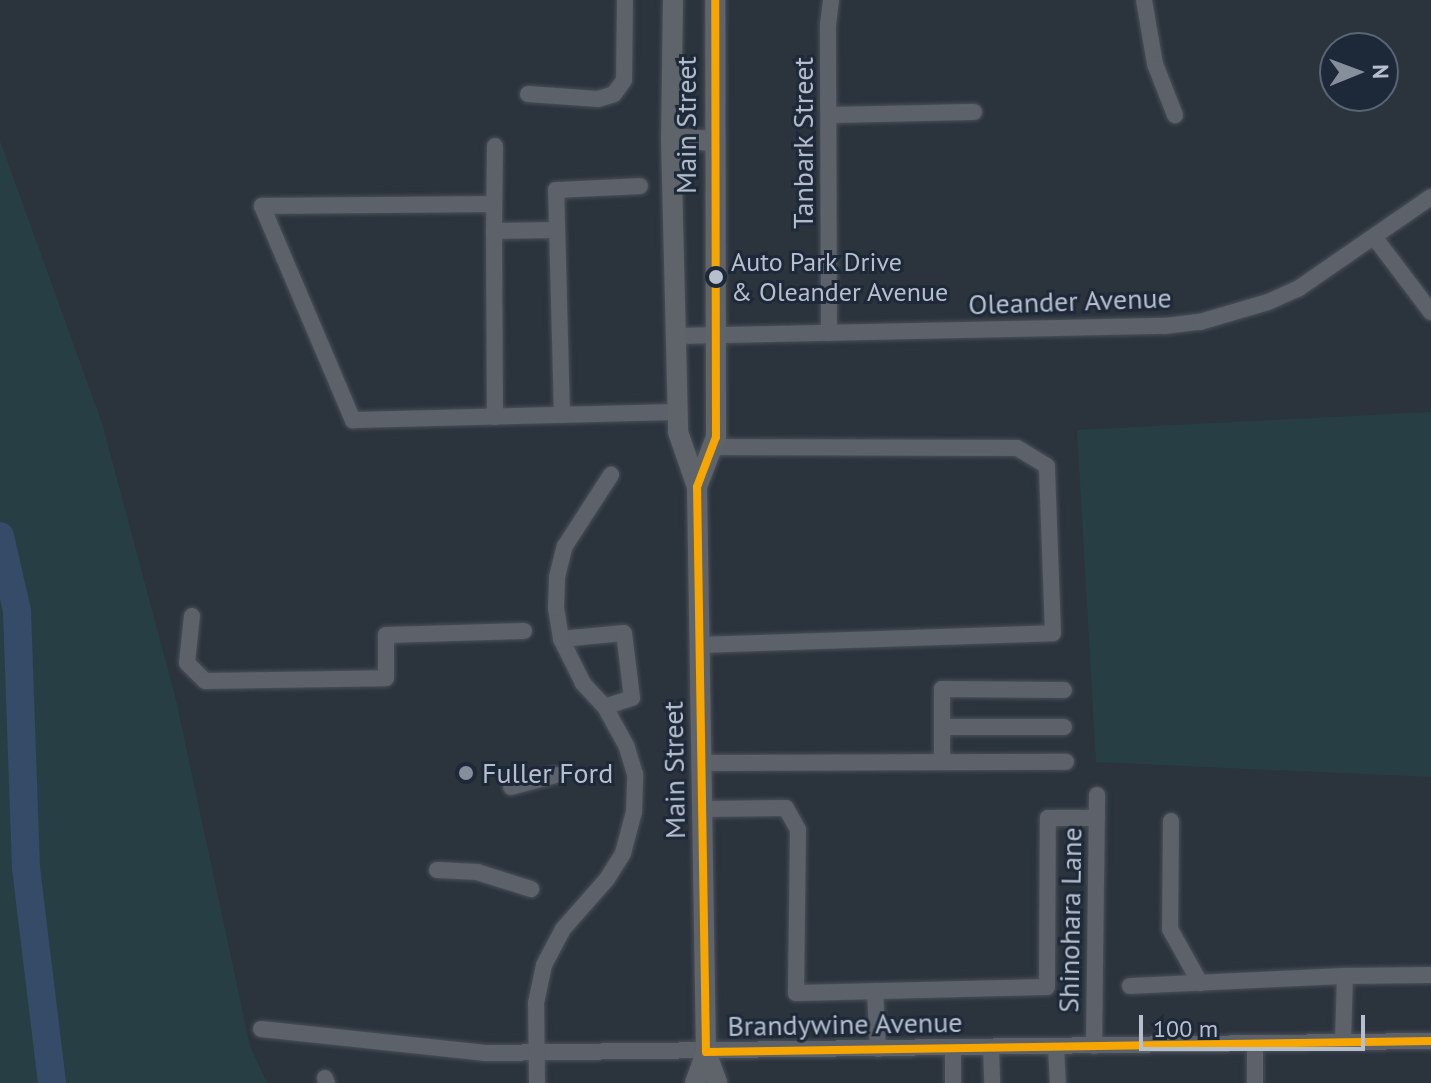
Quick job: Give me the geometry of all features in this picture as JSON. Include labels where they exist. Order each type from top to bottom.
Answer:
[{"type":"main road","name":"Main Street","points":[[673,0],[671,138],[678,432],[697,487],[706,1052],[717,1083]]},
{"type":"main road","name":"Main Street","points":[[697,487],[716,437],[715,0]]},
{"type":"main road","points":[[671,138],[714,141]]},
{"type":"main road","name":"Main Street","points":[[695,1083],[706,1052]]},
{"type":"street","points":[[528,94],[598,99],[614,94],[624,80],[625,0]]},
{"type":"street","name":"Tanbark Street","points":[[829,333],[831,0]]},
{"type":"street","points":[[1144,0],[1155,64],[1175,115]]},
{"type":"street","points":[[829,115],[974,112]]},
{"type":"street","points":[[495,146],[495,417]]},
{"type":"street","points":[[562,415],[556,190],[640,186]]},
{"type":"street","name":"Oleander Avenue","points":[[676,336],[1165,326],[1200,322],[1268,302],[1299,288],[1431,197]]},
{"type":"street","points":[[493,204],[262,206],[353,420],[678,412]]},
{"type":"street","points":[[494,231],[557,230]]},
{"type":"street","points":[[1375,238],[1431,312]]},
{"type":"street","points":[[700,645],[1053,633],[1047,466],[1017,448],[712,447]]},
{"type":"street","points":[[537,1083],[538,990],[549,952],[623,853],[634,812],[635,774],[627,747],[605,707],[583,683],[561,639],[557,586],[565,546],[611,475]]},
{"type":"street","points":[[192,616],[187,663],[205,681],[386,678],[386,635],[524,631]]},
{"type":"street","points":[[561,639],[624,633],[632,698],[605,707]]},
{"type":"street","points":[[942,762],[942,689],[1064,690]]},
{"type":"street","points":[[942,727],[1064,727]]},
{"type":"street","points":[[702,763],[1066,762]]},
{"type":"street","points":[[511,787],[556,775]]},
{"type":"street","name":"Shinohara Lane","points":[[1094,1046],[1097,795]]},
{"type":"street","points":[[703,809],[786,808],[798,830],[796,993],[1047,987],[1048,818],[1097,818]]},
{"type":"street","points":[[1171,821],[1170,929],[1200,983]]},
{"type":"street","points":[[437,870],[477,872],[531,889]]},
{"type":"street","points":[[1130,986],[1431,975]]},
{"type":"street","points":[[1343,1042],[1345,976]]},
{"type":"street","points":[[875,991],[878,1049]]},
{"type":"street","name":"Brandywine Avenue","points":[[261,1029],[484,1053],[1431,1041]]},
{"type":"street","points":[[1255,1043],[1255,1083]]},
{"type":"street","points":[[1056,1047],[1058,1083]]},
{"type":"street","points":[[953,1048],[953,1083]]},
{"type":"street","points":[[991,1048],[992,1083]]},
{"type":"green space","points":[[0,141],[102,423],[176,700],[250,1046],[267,1083],[0,1083]]},
{"type":"green space","points":[[1431,412],[1431,777],[1096,762],[1077,430]]},
{"type":"waterway","points":[[0,536],[17,611],[26,868],[52,1083]]},
{"type":"transit line","points":[[706,1052],[697,487],[716,437],[715,0]]},
{"type":"transit line","points":[[706,1052],[1431,1041]]},
{"type":"place","name":"Auto Park Drive & Oleander Avenue","points":[[716,277]]},
{"type":"place","name":"Fuller Ford","points":[[466,773]]}]
